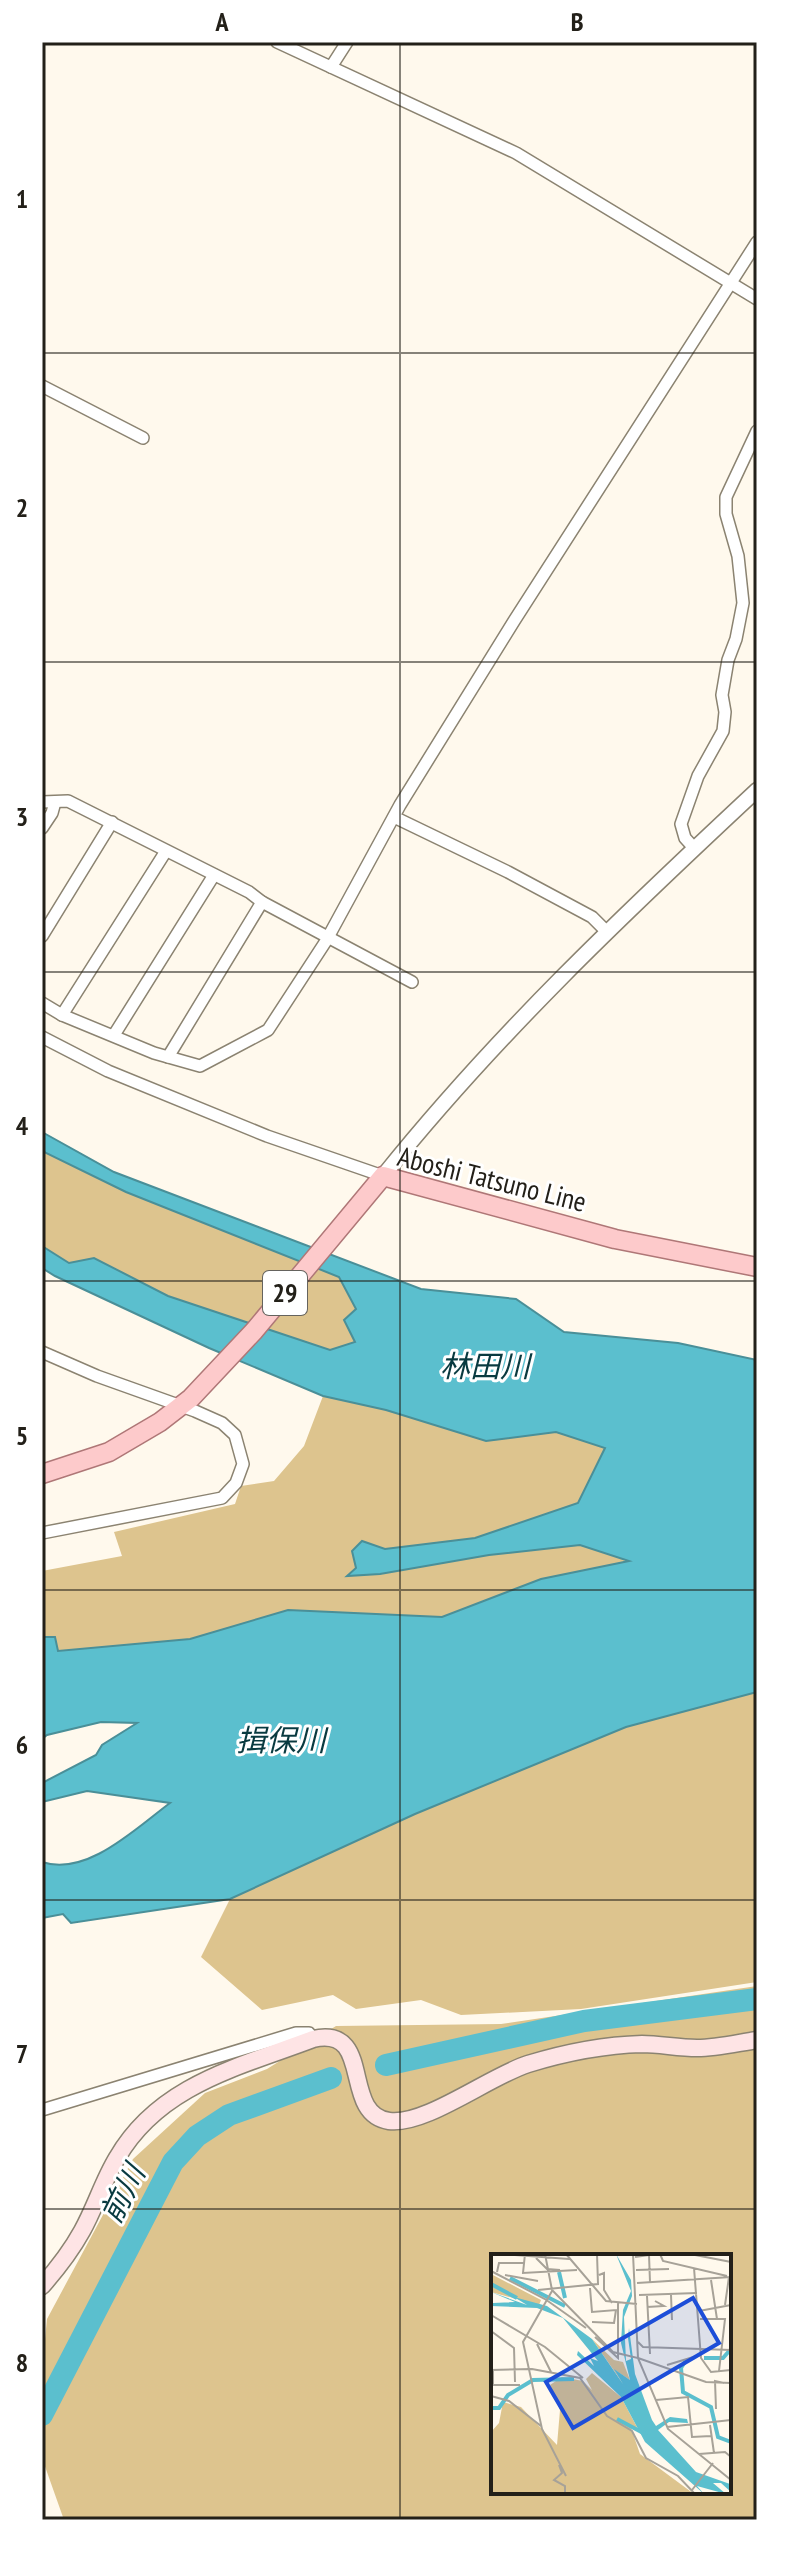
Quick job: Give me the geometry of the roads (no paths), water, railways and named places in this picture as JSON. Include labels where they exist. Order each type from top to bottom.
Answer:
[{"type":"main road","name":"Aboshi Tatsuno Line","points":[[42,1474],[109,1452],[160,1422],[185,1401],[254,1331],[379,1180],[615,1239],[757,1267]]},
{"type":"main road","points":[[42,2286],[82,2232],[116,2159],[150,2116],[199,2082],[313,2039],[325,2037],[342,2042],[352,2057],[362,2098],[368,2108],[386,2121],[407,2121],[540,2060],[593,2049],[642,2044],[697,2048],[757,2040]]},
{"type":"street","points":[[277,42],[516,153],[757,299]]},
{"type":"street","points":[[331,67],[347,42]]},
{"type":"street","points":[[42,1003],[62,1015],[168,1057],[200,1066],[268,1030],[514,621],[757,242]]},
{"type":"street","points":[[42,386],[143,438]]},
{"type":"street","points":[[695,849],[685,838],[681,824],[698,776],[723,731],[725,712],[722,695],[743,603],[738,556],[726,514],[726,497],[757,431]]},
{"type":"street","points":[[42,1037],[108,1071],[379,1180],[496,1044],[607,932],[757,790]]},
{"type":"street","points":[[42,828],[52,813],[48,802],[68,801],[249,892],[262,902],[412,982]]},
{"type":"street","points":[[394,817],[588,915],[607,932]]},
{"type":"street","points":[[42,936],[112,822]]},
{"type":"street","points":[[62,1015],[166,851]]},
{"type":"street","points":[[114,1035],[214,875]]},
{"type":"street","points":[[168,1057],[262,902]]},
{"type":"street","points":[[42,1352],[136,1392],[185,1401],[222,1423],[235,1435],[243,1464],[236,1483],[222,1498],[42,1533]]},
{"type":"street","points":[[42,2110],[296,2033],[309,2033],[313,2039]]},
{"type":"water","name":"揖保川","points":[[42,1132],[114,1172],[421,1289],[516,1299],[564,1332],[678,1343],[757,1360],[757,1692],[626,1727],[415,1814],[230,1899],[71,1923],[63,1914],[42,1918],[42,1862],[59,1865],[93,1857],[126,1837],[170,1803],[87,1791],[42,1802],[42,1783],[96,1755],[102,1745],[137,1723],[101,1722],[47,1735],[42,1739],[42,1637],[55,1637],[58,1651],[190,1639],[288,1610],[442,1617],[541,1579],[629,1561],[580,1545],[347,1576],[356,1568],[352,1551],[362,1541],[385,1549],[475,1538],[578,1503],[605,1448],[556,1432],[486,1441],[386,1410],[323,1396],[209,1348],[55,1276],[42,1268],[42,1246],[69,1263],[94,1258],[168,1296],[330,1350],[355,1342],[344,1320],[356,1309],[339,1277],[126,1192],[46,1153],[42,1150]]},
{"type":"waterway","name":"前川","points":[[386,2065],[584,2021],[757,1999]]},
{"type":"waterway","name":"前川","points":[[42,2415],[173,2162],[197,2136],[229,2115],[331,2078]]},
{"type":"water label","name":"林田川","points":[[485,1367]]}]
